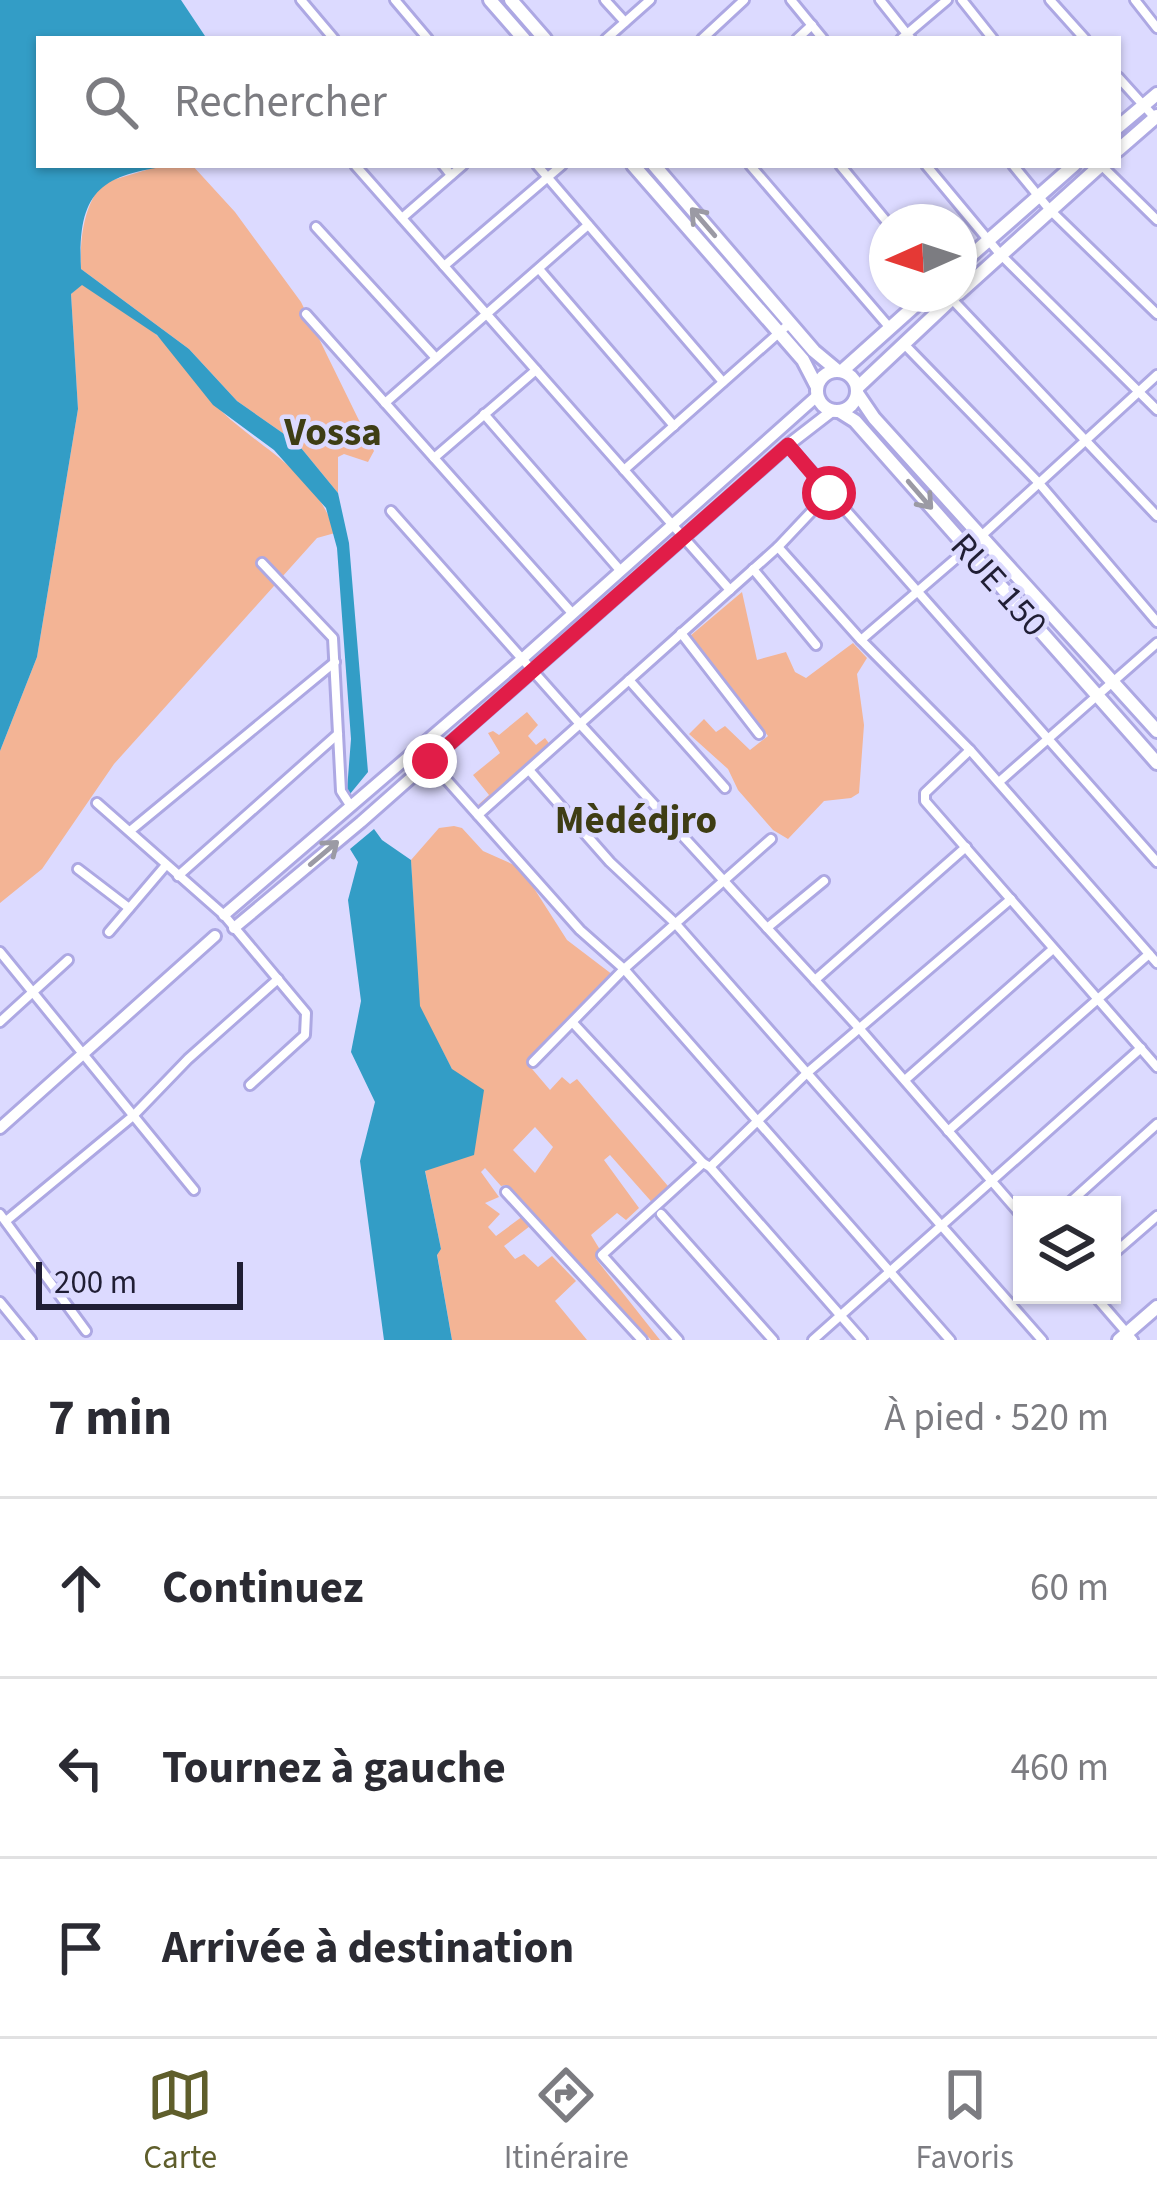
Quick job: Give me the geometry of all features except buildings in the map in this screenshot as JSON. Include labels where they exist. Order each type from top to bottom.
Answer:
[{"type":"main road","points":[[490,0],[521,36]]},
{"type":"main road","points":[[502,14],[513,1],[542,36]]},
{"type":"main road","points":[[1121,124],[1157,94]]},
{"type":"main road","points":[[1121,147],[1156,118]]},
{"type":"main road","points":[[636,168],[784,328],[852,377],[857,391]]},
{"type":"main road","points":[[656,168],[784,328],[808,367],[823,405],[836,411],[849,407],[857,391],[937,312]]},
{"type":"main road","points":[[977,250],[1071,168]]},
{"type":"main road","points":[[977,274],[1097,168]]},
{"type":"main road","points":[[817,392],[824,375],[840,371],[908,312]]},
{"type":"main road","name":"RUE 150","points":[[857,391],[867,410],[1157,731]]},
{"type":"main road","name":"RUE 150","points":[[836,411],[851,417],[1157,763]]},
{"type":"main road","points":[[1126,1338],[1157,1307]]},
{"type":"street","points":[[302,0],[332,36]]},
{"type":"street","points":[[395,0],[425,36]]},
{"type":"street","points":[[605,0],[625,22]]},
{"type":"street","points":[[609,36],[650,0]]},
{"type":"street","points":[[705,36],[744,0]]},
{"type":"street","points":[[791,0],[821,36]]},
{"type":"street","points":[[880,0],[905,36]]},
{"type":"street","points":[[907,36],[947,0]]},
{"type":"street","points":[[962,0],[991,36]]},
{"type":"street","points":[[1050,0],[1082,36]]},
{"type":"street","points":[[1135,0],[1157,28]]},
{"type":"street","points":[[800,36],[812,25]]},
{"type":"street","points":[[1121,79],[1156,118]]},
{"type":"street","points":[[358,168],[730,590]]},
{"type":"street","points":[[446,168],[452,175]]},
{"type":"street","points":[[402,218],[460,168]]},
{"type":"street","points":[[540,168],[723,382]]},
{"type":"street","points":[[444,266],[558,168]]},
{"type":"street","points":[[753,168],[890,328]]},
{"type":"street","points":[[842,168],[872,204]]},
{"type":"street","points":[[928,168],[1000,254],[1157,410]]},
{"type":"street","points":[[1015,168],[1049,209],[1157,314]]},
{"type":"street","points":[[1104,168],[1157,220]]},
{"type":"street","points":[[385,403],[588,225]]},
{"type":"street","points":[[316,227],[436,358]]},
{"type":"street","points":[[538,269],[674,426]]},
{"type":"street","points":[[970,312],[1157,516]]},
{"type":"street","points":[[306,314],[572,613]]},
{"type":"street","points":[[624,470],[784,328]]},
{"type":"street","points":[[904,344],[1038,482],[1157,622]]},
{"type":"street","points":[[434,458],[536,370]]},
{"type":"street","points":[[861,640],[1157,375]]},
{"type":"street","points":[[215,936],[224,915],[522,659],[817,392]]},
{"type":"street","points":[[0,1128],[215,936],[234,928],[788,445],[836,411]]},
{"type":"street","points":[[484,414],[619,569]]},
{"type":"street","points":[[788,445],[1157,862]]},
{"type":"street","points":[[478,815],[778,547],[829,493]]},
{"type":"street","points":[[391,511],[859,1028],[1013,1206]]},
{"type":"street","points":[[778,547],[861,640],[970,750],[1157,963]]},
{"type":"street","points":[[262,563],[333,638],[340,791],[350,805]]},
{"type":"street","points":[[754,568],[816,645]]},
{"type":"street","points":[[681,633],[759,734]]},
{"type":"street","points":[[999,782],[1157,643]]},
{"type":"street","points":[[130,831],[335,662]]},
{"type":"street","points":[[629,680],[725,788]]},
{"type":"street","points":[[178,876],[339,733]]},
{"type":"street","points":[[970,750],[923,796],[1157,1066]]},
{"type":"street","points":[[430,761],[580,930],[624,969],[759,1119],[950,1340]]},
{"type":"street","points":[[529,770],[610,862],[675,923],[1042,1340]]},
{"type":"street","points":[[97,803],[224,915],[306,1013],[308,1027],[295,1047],[250,1085]]},
{"type":"street","points":[[533,1062],[624,969],[772,839]]},
{"type":"street","points":[[814,980],[966,847]]},
{"type":"street","points":[[109,932],[166,865]]},
{"type":"street","points":[[78,869],[129,908]]},
{"type":"street","points":[[767,928],[824,881]]},
{"type":"street","points":[[678,1340],[602,1255],[1011,899]]},
{"type":"street","points":[[904,1080],[1053,949]]},
{"type":"street","points":[[0,952],[194,1190]]},
{"type":"street","points":[[948,1131],[1149,954]]},
{"type":"street","points":[[0,1022],[68,960]]},
{"type":"street","points":[[86,1331],[3,1218],[133,1116],[188,1059],[278,979]]},
{"type":"street","points":[[574,1024],[862,1340]]},
{"type":"street","points":[[813,1340],[1141,1048]]},
{"type":"street","points":[[1077,1196],[1157,1124]]},
{"type":"street","points":[[506,1192],[642,1340]]},
{"type":"street","points":[[661,1214],[773,1340]]},
{"type":"street","points":[[1121,1248],[1157,1216]]},
{"type":"street","points":[[0,1303],[31,1340]]},
{"type":"street","points":[[1101,1304],[1126,1338]]},
{"type":"shaded area","points":[[153,168],[195,168],[235,212],[301,302],[374,451],[368,462],[344,454],[338,457],[338,493],[297,443],[237,401],[189,349],[81,269],[84,224],[103,183]]},
{"type":"shaded area","points":[[82,284],[118,304],[162,340],[223,412],[306,482],[335,533],[317,538],[114,764],[42,869],[0,903],[0,751],[37,657],[78,409],[71,294]]},
{"type":"shaded area","points":[[742,592],[757,660],[786,652],[795,672],[806,678],[853,643],[867,658],[857,674],[864,725],[859,793],[824,801],[788,839],[773,830],[738,790],[728,769],[689,734],[704,719],[716,732],[725,726],[750,750],[768,736],[690,636]]},
{"type":"shaded area","points":[[527,712],[538,725],[528,736],[536,745],[545,738],[551,746],[480,809],[478,805],[489,795],[473,775],[500,753],[488,733],[499,735]]},
{"type":"shaded area","points":[[439,828],[462,828],[483,851],[521,868],[567,940],[613,975],[527,1063],[550,1090],[562,1077],[570,1084],[577,1079],[673,1192],[657,1208],[610,1155],[604,1160],[639,1208],[626,1220],[617,1213],[591,1235],[602,1253],[596,1259],[660,1340],[651,1340],[485,1168],[481,1172],[499,1197],[485,1203],[500,1214],[488,1227],[496,1236],[523,1216],[530,1226],[504,1246],[515,1259],[524,1254],[538,1267],[552,1256],[576,1281],[555,1301],[587,1340],[452,1340],[425,1170],[452,1069],[419,1006],[411,860]],"holes":[[[535,1127],[553,1147],[535,1173],[513,1150]]]},
{"type":"water","points":[[0,0],[181,0],[205,36],[36,36],[36,168],[158,168],[113,181],[90,203],[81,242],[81,269],[189,349],[237,401],[297,443],[338,493],[349,543],[368,772],[350,794],[351,739],[337,548],[326,508],[274,450],[213,405],[157,335],[82,285],[71,294],[78,409],[37,657],[0,751]]},
{"type":"water","points":[[374,829],[411,860],[420,1006],[452,1069],[484,1090],[474,1155],[425,1171],[452,1340],[384,1340],[360,1161],[375,1102],[351,1052],[361,1001],[348,900],[358,862],[350,849]]},
{"type":"district","name":"Vossa","points":[[333,433]]},
{"type":"district","name":"Mèdédjro","points":[[636,821]]},
{"type":"route","points":[[430,761],[788,445],[829,493]]}]
